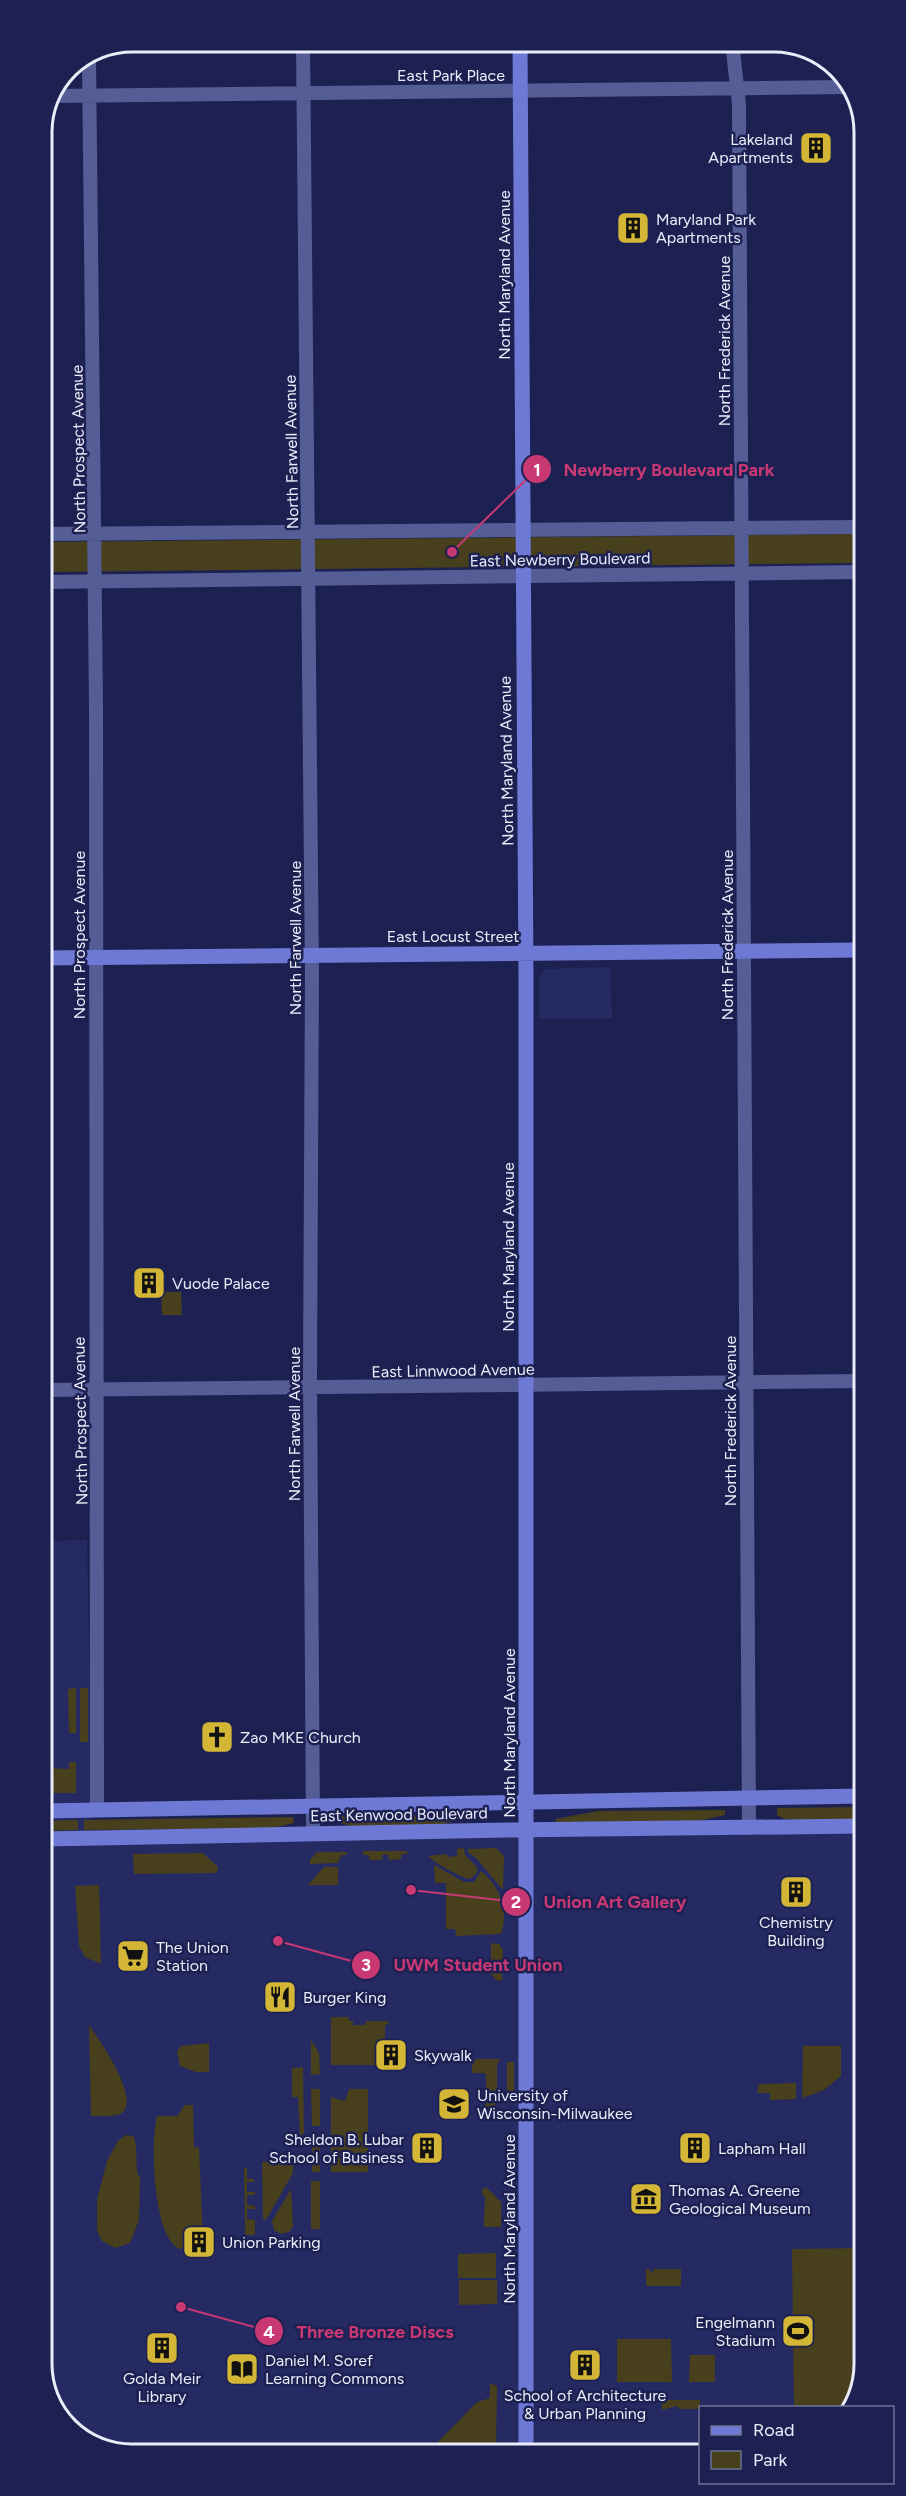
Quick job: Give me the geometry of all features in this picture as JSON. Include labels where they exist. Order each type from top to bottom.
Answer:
[{"type":"street","name":"North Farwell Avenue","points":[[303,53],[310,579],[313,1834]]},
{"type":"street","name":"North Maryland Avenue","points":[[520,53],[526,954],[526,2444]]},
{"type":"street","name":"North Frederick Avenue","points":[[733,53],[733,70],[738,88],[743,528],[743,952],[749,1828]]},
{"type":"street","name":"North Prospect Avenue","points":[[90,65],[95,534],[98,1810]]},
{"type":"street","name":"East Park Place","points":[[62,96],[839,87]]},
{"type":"street","name":"East Newberry Boulevard","points":[[53,534],[854,527]]},
{"type":"street","name":"East Newberry Boulevard","points":[[53,582],[854,572]]},
{"type":"street","name":"East Locust Street","points":[[53,958],[854,950]]},
{"type":"street","name":"East Linnwood Avenue","points":[[52,1390],[854,1381]]},
{"type":"street","name":"East Kenwood Boulevard","points":[[52,1811],[312,1808],[854,1796]]},
{"type":"street","name":"East Kenwood Boulevard","points":[[52,1839],[854,1826]]},
{"type":"shaded area","points":[[610,967],[612,1018],[539,1019],[539,977],[545,969]]},
{"type":"shaded area","name":"University of Wisconsin-Milwaukee","points":[[87,1540],[92,1843],[854,1833],[854,2363],[849,2389],[841,2406],[699,2406],[699,2444],[127,2443],[117,2442],[93,2433],[72,2416],[55,2384],[52,2363],[52,1541]]},
{"type":"green space","points":[[854,534],[854,563],[53,572],[53,542]]},
{"type":"green space","points":[[161,1292],[181,1292],[182,1315],[162,1315]]},
{"type":"green space","points":[[76,1688],[76,1733],[69,1733],[68,1689]]},
{"type":"green space","points":[[80,1688],[88,1688],[88,1742],[80,1742]]},
{"type":"green space","points":[[69,1762],[76,1762],[76,1793],[52,1793],[52,1768],[69,1769]]},
{"type":"green space","points":[[854,1807],[854,1822],[785,1819],[777,1815],[777,1808]]},
{"type":"green space","points":[[725,1810],[725,1815],[684,1824],[556,1824],[556,1819],[598,1811]]},
{"type":"green space","points":[[453,1815],[453,1821],[441,1825],[351,1826],[336,1822],[336,1816]]},
{"type":"green space","points":[[293,1817],[294,1823],[272,1828],[84,1830],[84,1820]]},
{"type":"green space","points":[[78,1820],[78,1830],[52,1831],[52,1821]]},
{"type":"green space","points":[[464,1848],[465,1855],[477,1867],[477,1873],[470,1879],[440,1865],[428,1856],[447,1854],[447,1857],[457,1856],[457,1849]]},
{"type":"green space","points":[[496,1848],[504,1856],[503,1890],[477,1859],[468,1852],[468,1849]]},
{"type":"green space","points":[[363,1851],[407,1851],[408,1854],[402,1854],[401,1859],[389,1860],[388,1855],[383,1854],[382,1860],[370,1860],[368,1855],[363,1855]]},
{"type":"green space","points":[[317,1852],[346,1852],[347,1855],[341,1855],[338,1863],[310,1864],[310,1860]]},
{"type":"green space","points":[[203,1853],[218,1867],[217,1873],[134,1874],[133,1854]]},
{"type":"green space","points":[[434,1865],[464,1882],[474,1882],[481,1871],[488,1877],[498,1891],[503,1908],[501,1934],[456,1936],[455,1929],[446,1929],[446,1883],[435,1883]]},
{"type":"green space","points":[[324,1867],[338,1867],[338,1885],[308,1885]]},
{"type":"green space","points":[[99,1885],[101,1964],[85,1957],[79,1946],[75,1886]]},
{"type":"green space","points":[[491,1943],[499,1944],[503,1950],[502,1981],[496,1980],[491,1974]]},
{"type":"green space","points":[[331,2017],[349,2017],[353,2025],[365,2025],[366,2021],[388,2021],[389,2024],[385,2025],[385,2065],[331,2065]]},
{"type":"green space","points":[[89,2025],[110,2057],[124,2086],[127,2099],[125,2109],[118,2115],[91,2116]]},
{"type":"green space","points":[[311,2040],[319,2053],[320,2074],[311,2075]]},
{"type":"green space","points":[[209,2043],[209,2072],[196,2072],[180,2066],[177,2052],[181,2046]]},
{"type":"green space","points":[[803,2046],[841,2046],[841,2076],[824,2090],[802,2098]]},
{"type":"green space","points":[[476,2059],[501,2059],[497,2064],[497,2103],[483,2111],[486,2103],[486,2075],[472,2073],[472,2066]]},
{"type":"green space","points":[[507,2062],[514,2062],[514,2102],[507,2102]]},
{"type":"green space","points":[[303,2067],[304,2133],[300,2137],[298,2097],[292,2097],[292,2068]]},
{"type":"green space","points":[[796,2083],[796,2099],[770,2100],[770,2093],[757,2093],[759,2084]]},
{"type":"green space","points":[[311,2089],[320,2089],[320,2126],[312,2126]]},
{"type":"green space","points":[[349,2089],[368,2089],[368,2172],[331,2172],[331,2097],[345,2101]]},
{"type":"green space","points":[[185,2105],[193,2105],[194,2147],[199,2148],[203,2238],[190,2239],[190,2247],[180,2249],[171,2242],[159,2210],[154,2146],[157,2116],[177,2116]]},
{"type":"green space","points":[[126,2135],[133,2136],[136,2147],[137,2169],[140,2178],[139,2220],[130,2243],[115,2248],[102,2241],[97,2231],[97,2200],[107,2161],[118,2141]]},
{"type":"green space","points":[[312,2135],[320,2135],[320,2172],[312,2172]]},
{"type":"green space","points":[[288,2160],[293,2163],[293,2173],[266,2220],[263,2219],[262,2162]]},
{"type":"green space","points":[[244,2168],[247,2168],[247,2179],[254,2179],[254,2182],[247,2182],[247,2192],[255,2192],[255,2195],[247,2195],[247,2205],[255,2206],[255,2209],[247,2209],[247,2219],[255,2220],[255,2235],[245,2235]]},
{"type":"green space","points":[[311,2181],[320,2181],[320,2229],[311,2229]]},
{"type":"green space","points":[[486,2187],[501,2202],[501,2227],[484,2227],[485,2196],[482,2195],[482,2190]]},
{"type":"green space","points":[[291,2189],[293,2226],[289,2232],[281,2234],[274,2230],[272,2221]]},
{"type":"green space","points":[[854,2248],[854,2363],[849,2389],[841,2406],[794,2406],[792,2249]]},
{"type":"green space","points":[[496,2253],[496,2278],[458,2278],[458,2254]]},
{"type":"green space","points":[[646,2269],[650,2269],[650,2273],[653,2269],[681,2269],[681,2286],[646,2286]]},
{"type":"green space","points":[[459,2280],[497,2280],[497,2304],[459,2305]]},
{"type":"green space","points":[[617,2339],[671,2339],[672,2382],[617,2382]]},
{"type":"green space","points":[[690,2355],[715,2355],[715,2382],[689,2382]]},
{"type":"green space","points":[[490,2383],[497,2386],[496,2444],[436,2443],[477,2402],[490,2398]]},
{"type":"green space","points":[[662,2400],[700,2400],[699,2409],[679,2409],[677,2406],[662,2410]]},
{"type":"place","name":"Lakeland Apartments","points":[[816,148]]},
{"type":"place","name":"Maryland Park Apartments","points":[[633,228]]},
{"type":"place","name":"Newberry Boulevard Park","points":[[452,552]]},
{"type":"place","name":"Vuode Palace","points":[[149,1283]]},
{"type":"place","name":"Zao MKE Church","points":[[217,1737]]},
{"type":"place","name":"Union Art Gallery","points":[[411,1890]]},
{"type":"place","name":"Chemistry Building","points":[[796,1892]]},
{"type":"place","name":"UWM Student Union","points":[[278,1941]]},
{"type":"place","name":"The Union Station","points":[[133,1956]]},
{"type":"place","name":"Burger King","points":[[280,1997]]},
{"type":"place","name":"Skywalk","points":[[391,2055]]},
{"type":"place","name":"University of Wisconsin-Milwaukee","points":[[454,2104]]},
{"type":"place","name":"Sheldon B. Lubar School of Business","points":[[427,2148]]},
{"type":"place","name":"Lapham Hall","points":[[695,2148]]},
{"type":"place","name":"Thomas A. Greene Geological Museum","points":[[646,2199]]},
{"type":"place","name":"Union Parking","points":[[199,2242]]},
{"type":"place","name":"Three Bronze Discs","points":[[181,2307]]},
{"type":"place","name":"Engelmann Stadium","points":[[798,2331]]},
{"type":"place","name":"Golda Meir Library","points":[[162,2348]]},
{"type":"place","name":"School of Architecture & Urban Planning","points":[[585,2365]]},
{"type":"place","name":"Daniel M. Soref Learning Commons","points":[[242,2369]]}]
